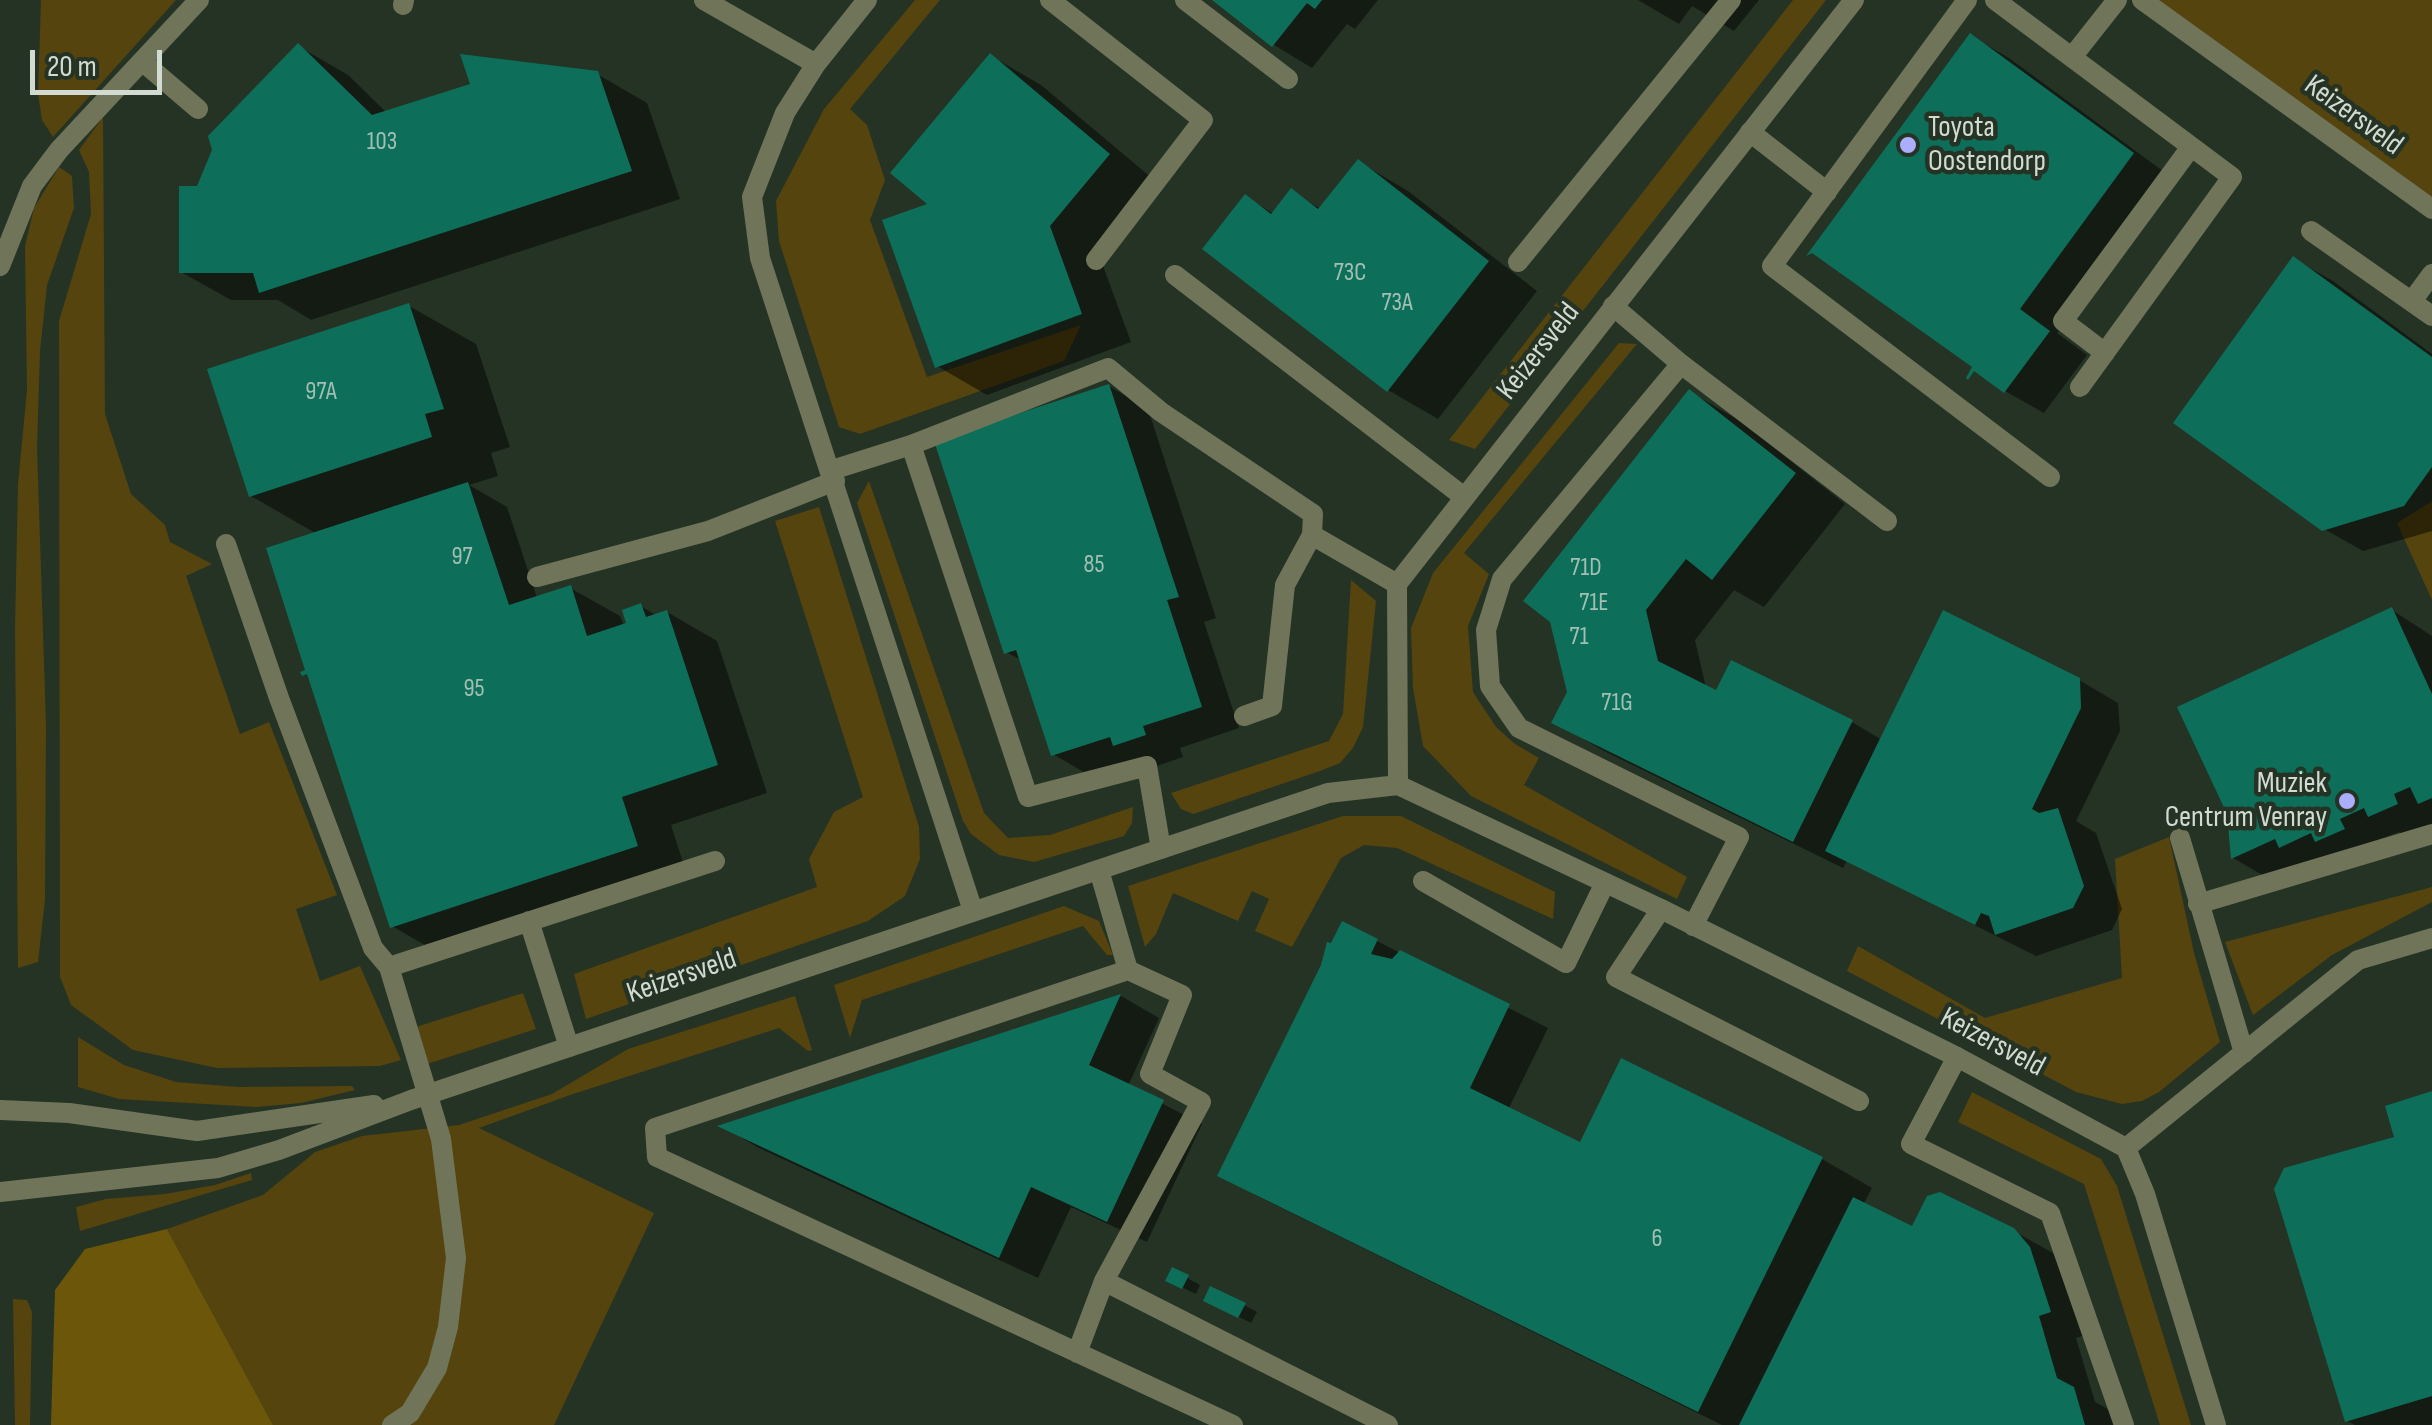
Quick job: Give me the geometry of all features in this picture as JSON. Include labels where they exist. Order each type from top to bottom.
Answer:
[{"type":"street","points":[[0,266],[32,186],[59,150],[199,0]]},
{"type":"street","points":[[704,0],[816,64]]},
{"type":"street","points":[[867,0],[816,64],[785,113],[752,197],[760,258],[973,911]]},
{"type":"street","points":[[1050,0],[1203,120],[1096,260]]},
{"type":"street","points":[[1185,0],[1288,79]]},
{"type":"street","points":[[1518,262],[1731,0]]},
{"type":"street","name":"Keizersveld","points":[[1397,584],[1854,0]]},
{"type":"street","points":[[1967,0],[1772,266],[2050,477]]},
{"type":"street","points":[[1995,0],[2232,177],[2080,387]]},
{"type":"street","points":[[2072,58],[2117,0]]},
{"type":"street","name":"Keizersveld","points":[[2142,0],[2432,210]]},
{"type":"street","points":[[143,62],[198,108]]},
{"type":"street","points":[[1750,132],[1827,192]]},
{"type":"street","points":[[2105,353],[2064,320],[2191,147]]},
{"type":"street","points":[[2311,230],[2432,316]]},
{"type":"street","points":[[2412,302],[2432,274]]},
{"type":"street","points":[[1175,275],[1464,496]]},
{"type":"street","points":[[1613,306],[1681,364],[1887,521]]},
{"type":"street","points":[[1681,364],[1502,579],[1486,630],[1490,686],[1518,728],[1740,837],[1693,926]]},
{"type":"street","points":[[537,577],[708,530],[911,444],[1108,368],[1161,412],[1313,514],[1312,535],[1285,585],[1272,706],[1244,716]]},
{"type":"street","points":[[911,444],[1028,796],[1146,766],[1161,849]]},
{"type":"street","points":[[1312,535],[1397,584],[1398,785]]},
{"type":"street","points":[[226,544],[285,716],[373,948],[389,967],[418,1097],[441,1140],[456,1258],[448,1327],[437,1368],[410,1413],[392,1425]]},
{"type":"street","name":"Keizersveld","points":[[0,1192],[218,1168],[279,1150],[568,1046],[1328,793],[1398,785],[1661,908],[2126,1148]]},
{"type":"street","points":[[2198,904],[2432,834]]},
{"type":"street","points":[[2180,838],[2244,1053]]},
{"type":"street","points":[[389,967],[715,861]]},
{"type":"street","points":[[1100,870],[1128,970]]},
{"type":"street","points":[[1423,882],[1566,963],[1604,883]]},
{"type":"street","points":[[1661,908],[1616,977],[1859,1101]]},
{"type":"street","points":[[529,921],[568,1046]]},
{"type":"street","points":[[2216,1425],[2146,1194],[2126,1148],[2358,960],[2432,938]]},
{"type":"street","points":[[1077,1353],[1104,1281],[1201,1102],[1150,1074],[1182,995],[1128,970],[655,1128],[657,1157],[1077,1353],[1233,1425]]},
{"type":"street","points":[[1957,1058],[1911,1144],[2050,1212],[2124,1425]]},
{"type":"street","name":"Keizersveld","points":[[0,1110],[69,1113],[197,1131],[418,1097]]},
{"type":"street","points":[[1104,1281],[1388,1425]]},
{"type":"shaded area","points":[[41,0],[176,0],[53,137],[42,120],[38,94]]},
{"type":"shaded area","points":[[915,0],[940,0],[850,109],[867,125],[885,180],[870,220],[927,377],[1081,325],[1064,361],[860,434],[839,427],[779,241],[776,201],[824,109]]},
{"type":"shaded area","points":[[1793,0],[1826,0],[1475,449],[1449,440]]},
{"type":"shaded area","points":[[2157,0],[2432,0],[2432,197]]},
{"type":"shaded area","points":[[103,117],[105,414],[131,494],[165,525],[170,542],[212,564],[186,576],[240,734],[269,722],[337,895],[296,909],[320,981],[360,966],[401,1060],[380,1066],[217,1068],[133,1050],[71,1005],[60,977],[59,321],[91,214],[89,172],[79,150]]},
{"type":"shaded area","points":[[59,167],[72,176],[74,208],[47,285],[37,447],[46,725],[45,899],[38,962],[18,968],[15,630],[18,484],[27,390],[25,246],[34,208]]},
{"type":"shaded area","points":[[1619,343],[1637,344],[1464,553],[1489,574],[1468,626],[1473,692],[1496,727],[1539,758],[1524,785],[1687,877],[1677,899],[1471,796],[1423,746],[1413,688],[1411,628],[1433,573]]},
{"type":"shaded area","points":[[869,481],[984,813],[1008,838],[1050,835],[1133,807],[1132,823],[1124,836],[1034,862],[999,855],[971,834],[963,821],[857,503]]},
{"type":"shaded area","points":[[2432,501],[2432,600],[2397,523]]},
{"type":"shaded area","points":[[819,507],[919,827],[920,859],[905,896],[868,921],[586,1019],[574,974],[817,887],[809,859],[834,812],[863,797],[775,521]]},
{"type":"shaded area","points":[[1351,580],[1376,601],[1363,727],[1353,748],[1340,763],[1320,771],[1193,814],[1181,809],[1171,793],[1329,741],[1343,714]]},
{"type":"shaded area","points":[[1343,816],[1401,816],[1555,892],[1553,919],[1397,848],[1364,845],[1341,858],[1292,947],[1255,931],[1269,899],[1252,891],[1238,921],[1173,893],[1156,934],[1145,947],[1128,886]]},
{"type":"shaded area","points":[[2169,837],[2194,953],[2220,1042],[2159,1092],[2142,1101],[2122,1104],[2076,1092],[1847,971],[1858,946],[1985,1018],[2122,978],[2115,859]]},
{"type":"shaded area","points":[[2432,887],[2432,902],[2332,955],[2253,1015],[2225,942]]},
{"type":"shaded area","points":[[1064,906],[1099,921],[1113,955],[1107,955],[1083,926],[862,1000],[850,1038],[834,985]]},
{"type":"shaded area","points":[[523,993],[536,1029],[427,1064],[416,1027]]},
{"type":"shaded area","points":[[795,996],[812,1050],[808,1051],[779,1028],[479,1128],[654,1213],[554,1425],[273,1425],[167,1229],[263,1195],[315,1152],[362,1136],[459,1125],[552,1094],[628,1049]]},
{"type":"shaded area","points":[[78,1037],[124,1065],[176,1082],[237,1087],[352,1086],[355,1090],[301,1103],[257,1107],[119,1099],[78,1087]]},
{"type":"shaded area","points":[[1972,1092],[2101,1159],[2117,1186],[2191,1425],[2160,1425],[2084,1184],[1958,1122]]},
{"type":"shaded area","points":[[251,1173],[252,1180],[80,1231],[76,1207],[106,1199],[215,1185]]},
{"type":"shaded area","points":[[167,1229],[273,1425],[51,1425],[55,1290],[85,1249]]},
{"type":"shaded area","points":[[13,1299],[27,1300],[32,1312],[30,1425],[15,1425]]},
{"type":"building","points":[[1212,0],[1322,0],[1315,9],[1307,3],[1272,47]]},
{"type":"building","points":[[1970,33],[2134,153],[2020,309],[2050,331],[2004,393],[1974,371],[1968,380],[1972,367],[1812,253],[1806,256]]},
{"type":"building","points":[[298,43],[372,115],[470,84],[460,54],[598,71],[632,171],[259,293],[253,273],[179,273],[179,186],[197,186],[212,150],[208,136]]},
{"type":"building","points":[[990,53],[1110,154],[1050,226],[1082,314],[935,368],[882,220],[927,204],[890,173]]},
{"type":"building","points":[[1358,159],[1489,261],[1387,392],[1202,249],[1245,194],[1271,214],[1291,188],[1318,209]]},
{"type":"building","points":[[2293,256],[2432,357],[2432,467],[2404,506],[2322,531],[2173,423]]},
{"type":"building","points":[[409,303],[444,409],[425,414],[432,437],[249,497],[207,369]]},
{"type":"building","points":[[1109,384],[1179,597],[1167,600],[1202,707],[1143,726],[1146,735],[1113,746],[1110,737],[1051,756],[1016,650],[1004,654],[934,441]]},
{"type":"building","points":[[1689,389],[1796,473],[1712,580],[1686,559],[1646,610],[1658,661],[1716,690],[1731,660],[1853,720],[1793,842],[1551,723],[1567,692],[1550,622],[1523,601]]},
{"type":"building","points":[[468,482],[509,605],[571,585],[587,636],[626,623],[622,610],[641,603],[646,617],[667,610],[718,765],[622,797],[638,846],[390,928],[307,674],[302,676],[300,672],[305,670],[266,548]]},
{"type":"building","points":[[2392,607],[2432,694],[2432,798],[2418,804],[2410,787],[2394,794],[2398,804],[2368,817],[2364,808],[2340,819],[2345,829],[2315,842],[2311,833],[2279,848],[2275,839],[2231,859],[2227,814],[2177,707]]},
{"type":"building","points":[[1943,610],[2080,678],[2081,708],[2032,809],[2039,813],[2058,808],[2084,886],[2073,908],[1995,935],[1989,916],[1981,913],[1975,925],[1825,851]]},
{"type":"building","points":[[1342,921],[1378,939],[1371,954],[1392,959],[1400,950],[1510,1004],[1470,1088],[1580,1142],[1621,1058],[1823,1157],[1698,1412],[1217,1176],[1321,965],[1327,942],[1331,943]]},
{"type":"building","points":[[1121,994],[1089,1065],[1164,1100],[1107,1222],[1031,1187],[999,1258],[717,1126]]},
{"type":"building","points":[[2432,1091],[2432,1396],[2345,1422],[2274,1189],[2284,1168],[2394,1137],[2385,1106]]},
{"type":"building","points":[[1940,1192],[2014,1228],[2030,1247],[2051,1312],[2039,1316],[2057,1378],[2074,1387],[2085,1425],[1739,1425],[1853,1197],[1912,1226],[1927,1196]]},
{"type":"building","points":[[1172,1267],[1189,1275],[1182,1289],[1165,1281]]},
{"type":"building","points":[[1210,1286],[1246,1303],[1238,1318],[1203,1301]]},
{"type":"place","name":"Toyota Oostendorp","points":[[1908,145]]},
{"type":"place","name":"Muziek Centrum Venray","points":[[2347,801]]}]
